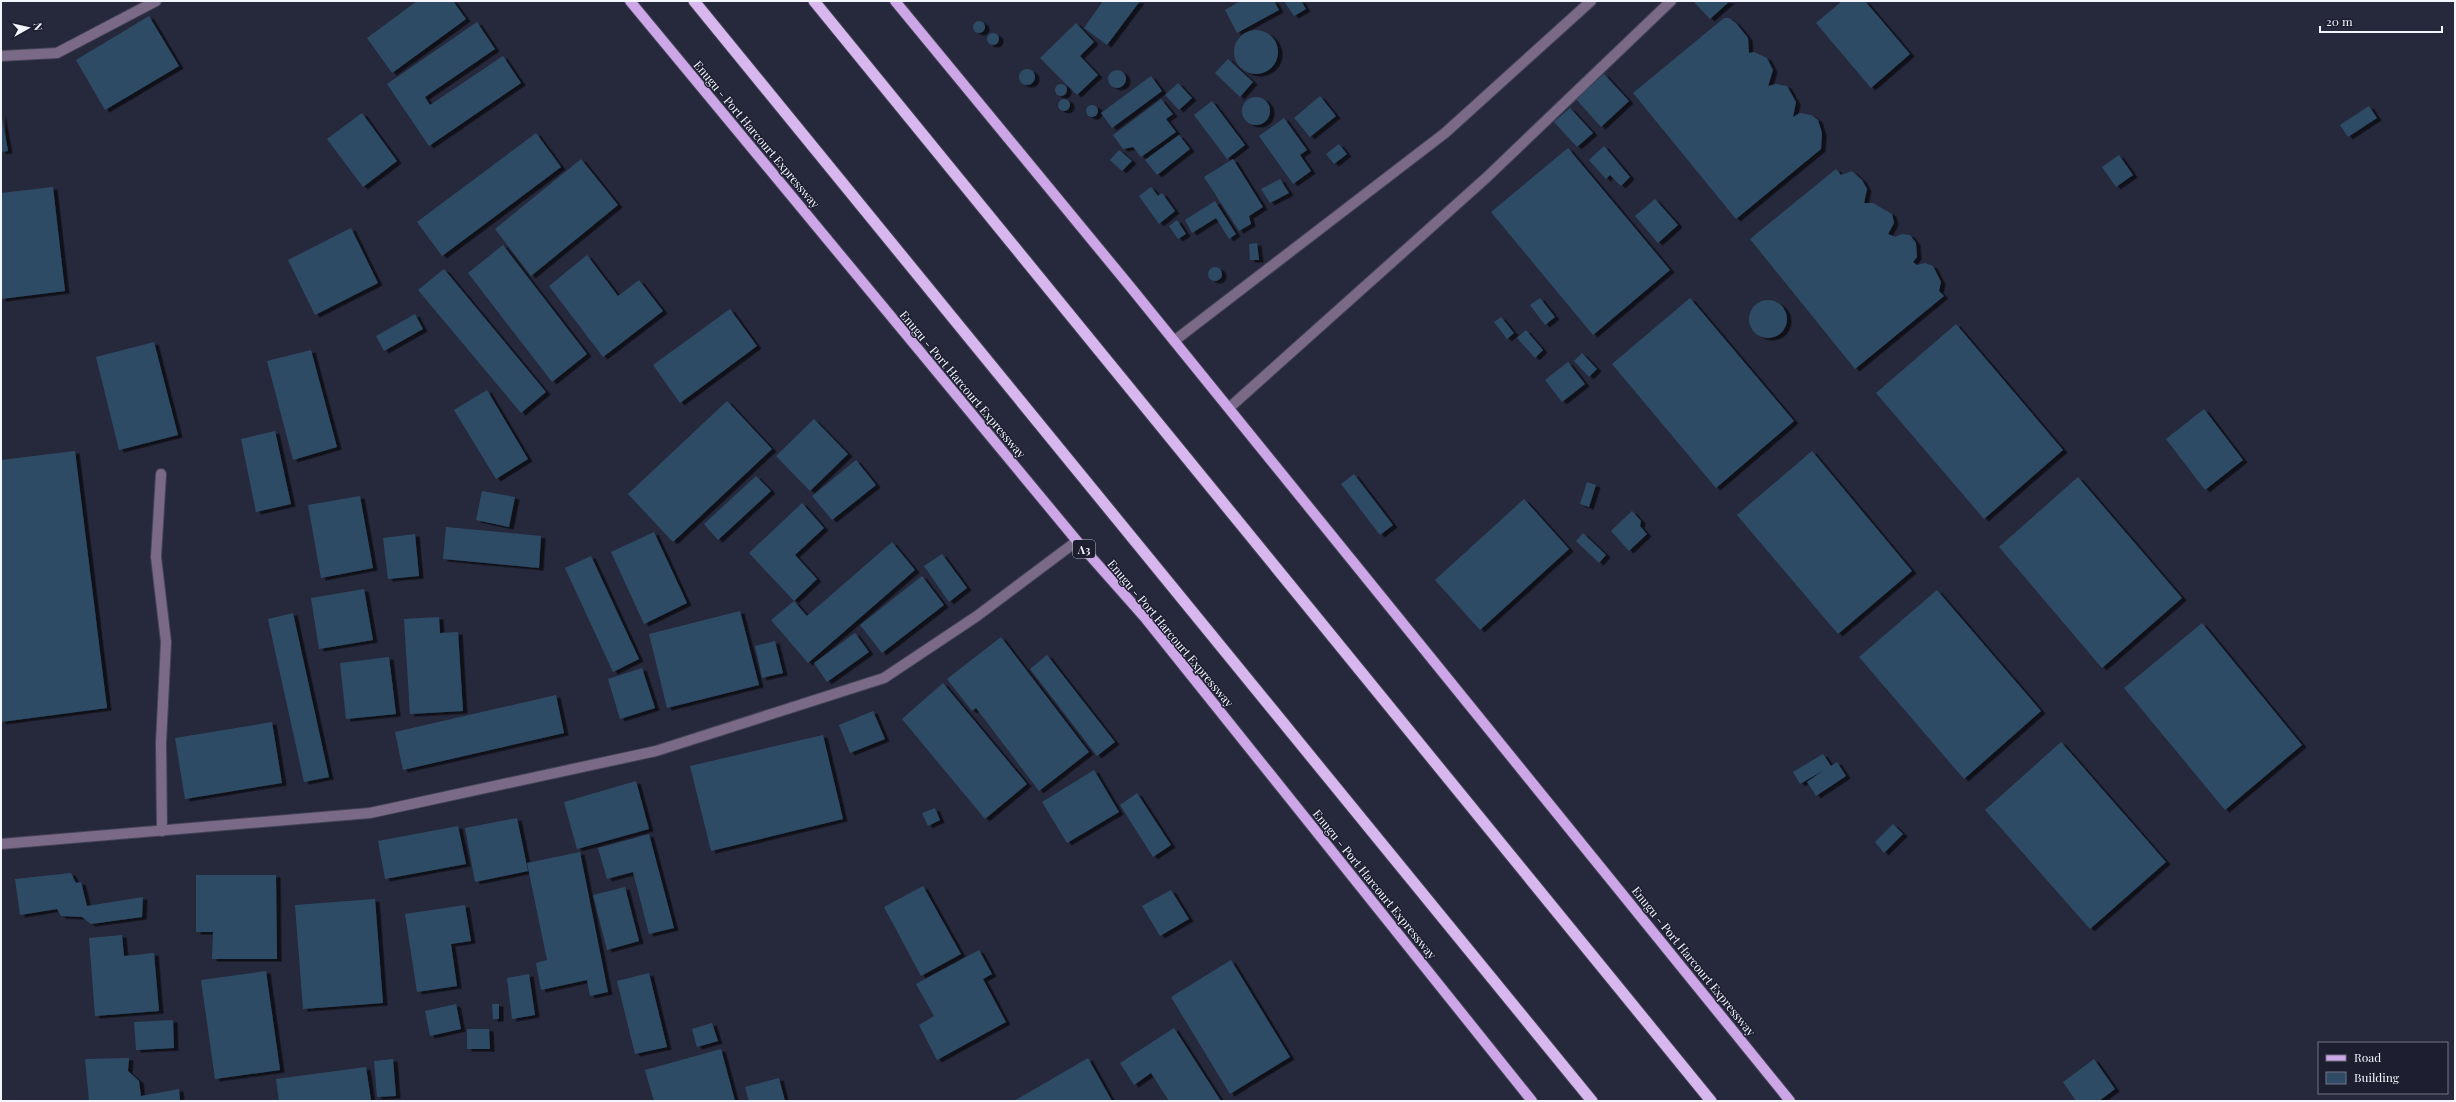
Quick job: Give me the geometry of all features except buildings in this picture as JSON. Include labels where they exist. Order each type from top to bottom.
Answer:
[{"type":"highway","points":[[694,1],[1592,1101]]},
{"type":"highway","points":[[814,1],[1711,1101]]},
{"type":"main road","name":"Enugu - Port Harcourt Expressway","points":[[630,1],[1077,541],[1146,619],[1532,1101]]},
{"type":"main road","name":"Enugu - Port Harcourt Expressway","points":[[895,1],[1229,408],[1790,1101]]},
{"type":"street","points":[[1,56],[57,53],[156,1]]},
{"type":"street","points":[[1174,342],[1445,134],[1591,1]]},
{"type":"street","points":[[1229,408],[1486,178],[1671,1]]},
{"type":"street","points":[[160,474],[156,557],[166,642],[161,743],[162,831]]},
{"type":"street","points":[[1,844],[370,813],[664,748],[884,678],[977,616],[1077,541]]}]
